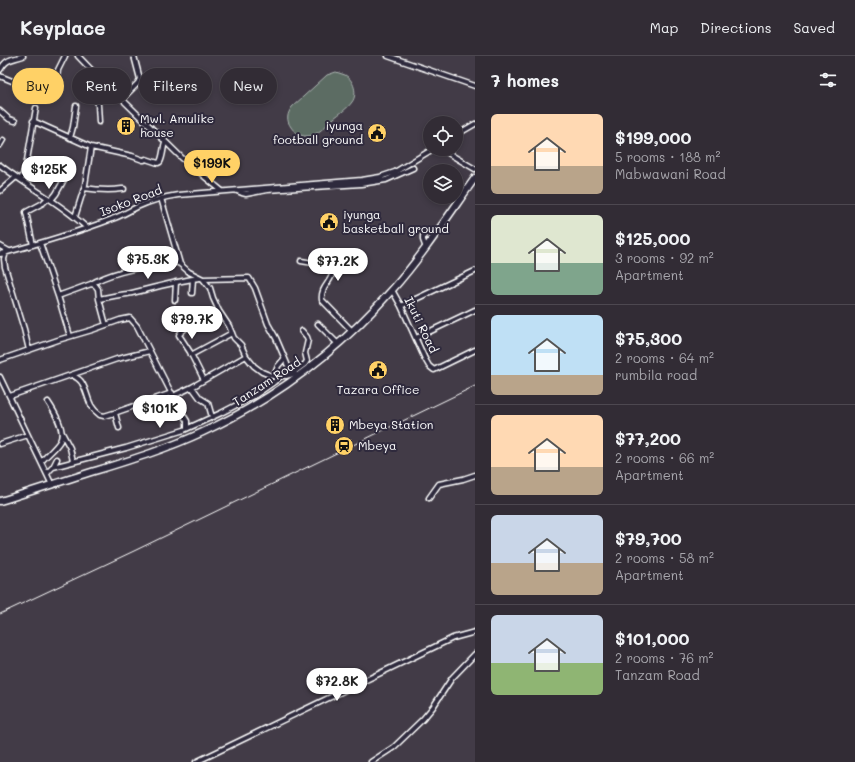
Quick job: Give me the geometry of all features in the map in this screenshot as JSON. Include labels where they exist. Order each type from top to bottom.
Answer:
[{"type":"highway","name":"Tanzam Road","points":[[0,501],[148,454],[202,433],[257,403],[295,374],[307,370],[352,331],[392,290],[426,249],[475,178]]},
{"type":"street","points":[[0,70],[6,61],[23,56]]},
{"type":"street","points":[[0,76],[17,83],[53,93],[56,89],[58,70],[64,56]]},
{"type":"street","points":[[78,56],[89,68]]},
{"type":"street","points":[[131,90],[140,79],[134,56]]},
{"type":"street","points":[[388,56],[475,86]]},
{"type":"street","points":[[98,104],[99,122]]},
{"type":"street","points":[[127,104],[189,165],[222,191]]},
{"type":"street","points":[[70,138],[76,106]]},
{"type":"street","points":[[21,180],[26,166],[36,108]]},
{"type":"street","points":[[0,112],[8,119],[15,121]]},
{"type":"street","points":[[33,121],[91,147],[159,163],[165,142]]},
{"type":"street","points":[[463,131],[475,124]]},
{"type":"street","points":[[0,145],[3,140]]},
{"type":"street","points":[[75,217],[84,188],[91,147]]},
{"type":"street","name":"Isoko Road","points":[[0,254],[87,228],[112,219],[138,206],[161,198],[222,191],[362,180],[395,172],[423,155]]},
{"type":"street","points":[[454,156],[475,169]]},
{"type":"street","points":[[0,165],[75,217],[87,228]]},
{"type":"street","points":[[237,190],[246,194],[267,190],[366,184],[386,180],[413,168]]},
{"type":"street","points":[[0,191],[16,177]]},
{"type":"street","points":[[33,245],[26,212],[56,194],[65,178]]},
{"type":"street","points":[[84,188],[109,191],[124,190]]},
{"type":"street","points":[[161,198],[180,264],[187,271],[202,278],[210,288],[212,298],[218,311],[229,326],[234,338],[241,345],[246,356],[256,368],[274,376],[295,374],[305,364],[306,360],[305,353],[308,340],[302,331]]},
{"type":"street","points":[[423,236],[426,249]]},
{"type":"street","points":[[40,243],[70,336]]},
{"type":"street","points":[[0,246],[8,252],[4,259],[5,267],[29,350]]},
{"type":"street","points":[[301,261],[326,265],[332,268],[333,273],[323,290],[322,300],[352,331]]},
{"type":"street","points":[[58,296],[111,275],[165,262],[180,264]]},
{"type":"street","points":[[401,306],[475,271]]},
{"type":"street","points":[[99,299],[193,279],[249,278],[284,359],[289,369],[295,374]]},
{"type":"street","points":[[192,294],[193,279]]},
{"type":"street","points":[[175,300],[176,282]]},
{"type":"street","points":[[91,284],[98,289],[106,325]]},
{"type":"street","name":"Ikuti Road","points":[[392,290],[427,363],[434,370],[475,350]]},
{"type":"street","points":[[416,338],[475,310]]},
{"type":"street","points":[[204,380],[179,334],[191,325],[218,311]]},
{"type":"street","points":[[0,360],[70,336],[128,318],[132,319],[173,394],[186,421],[187,428]]},
{"type":"street","points":[[318,324],[338,344]]},
{"type":"street","points":[[191,355],[232,333]]},
{"type":"street","points":[[10,396],[116,360],[150,351]]},
{"type":"street","points":[[72,375],[82,383],[91,405],[97,414],[104,416],[192,387],[246,356]]},
{"type":"street","points":[[274,376],[278,366],[284,359]]},
{"type":"street","points":[[53,467],[126,448],[187,428],[254,396],[278,380],[281,376]]},
{"type":"street","points":[[0,377],[52,485]]},
{"type":"street","points":[[192,387],[200,398],[208,404],[212,417]]},
{"type":"street","points":[[48,402],[57,418],[62,433],[70,448],[73,461]]},
{"type":"street","points":[[115,413],[119,428]]},
{"type":"street","points":[[186,421],[193,425]]},
{"type":"street","points":[[41,462],[60,441],[62,433]]},
{"type":"street","points":[[0,444],[28,435]]},
{"type":"street","points":[[47,474],[53,467],[56,459]]},
{"type":"street","points":[[429,498],[440,484],[475,475]]},
{"type":"street","points":[[196,762],[453,638],[475,632]]},
{"type":"street","points":[[371,762],[394,747],[426,716],[452,678],[475,654]]},
{"type":"green space","points":[[336,72],[345,75],[351,80],[355,91],[354,99],[346,109],[318,133],[306,136],[297,133],[292,129],[288,122],[290,110],[327,75]]},
{"type":"railway","points":[[0,614],[475,386]]},
{"type":"place","name":"Mwl. Amulike house","points":[[126,126]]},
{"type":"place","name":"iyunga football ground","points":[[377,133]]},
{"type":"place","name":"iyunga basketball ground","points":[[329,222]]},
{"type":"place","name":"Tazara Office","points":[[378,370]]},
{"type":"place","name":"Mbeya Station","points":[[335,425]]},
{"type":"place","name":"Mbeya","points":[[344,446]]}]
